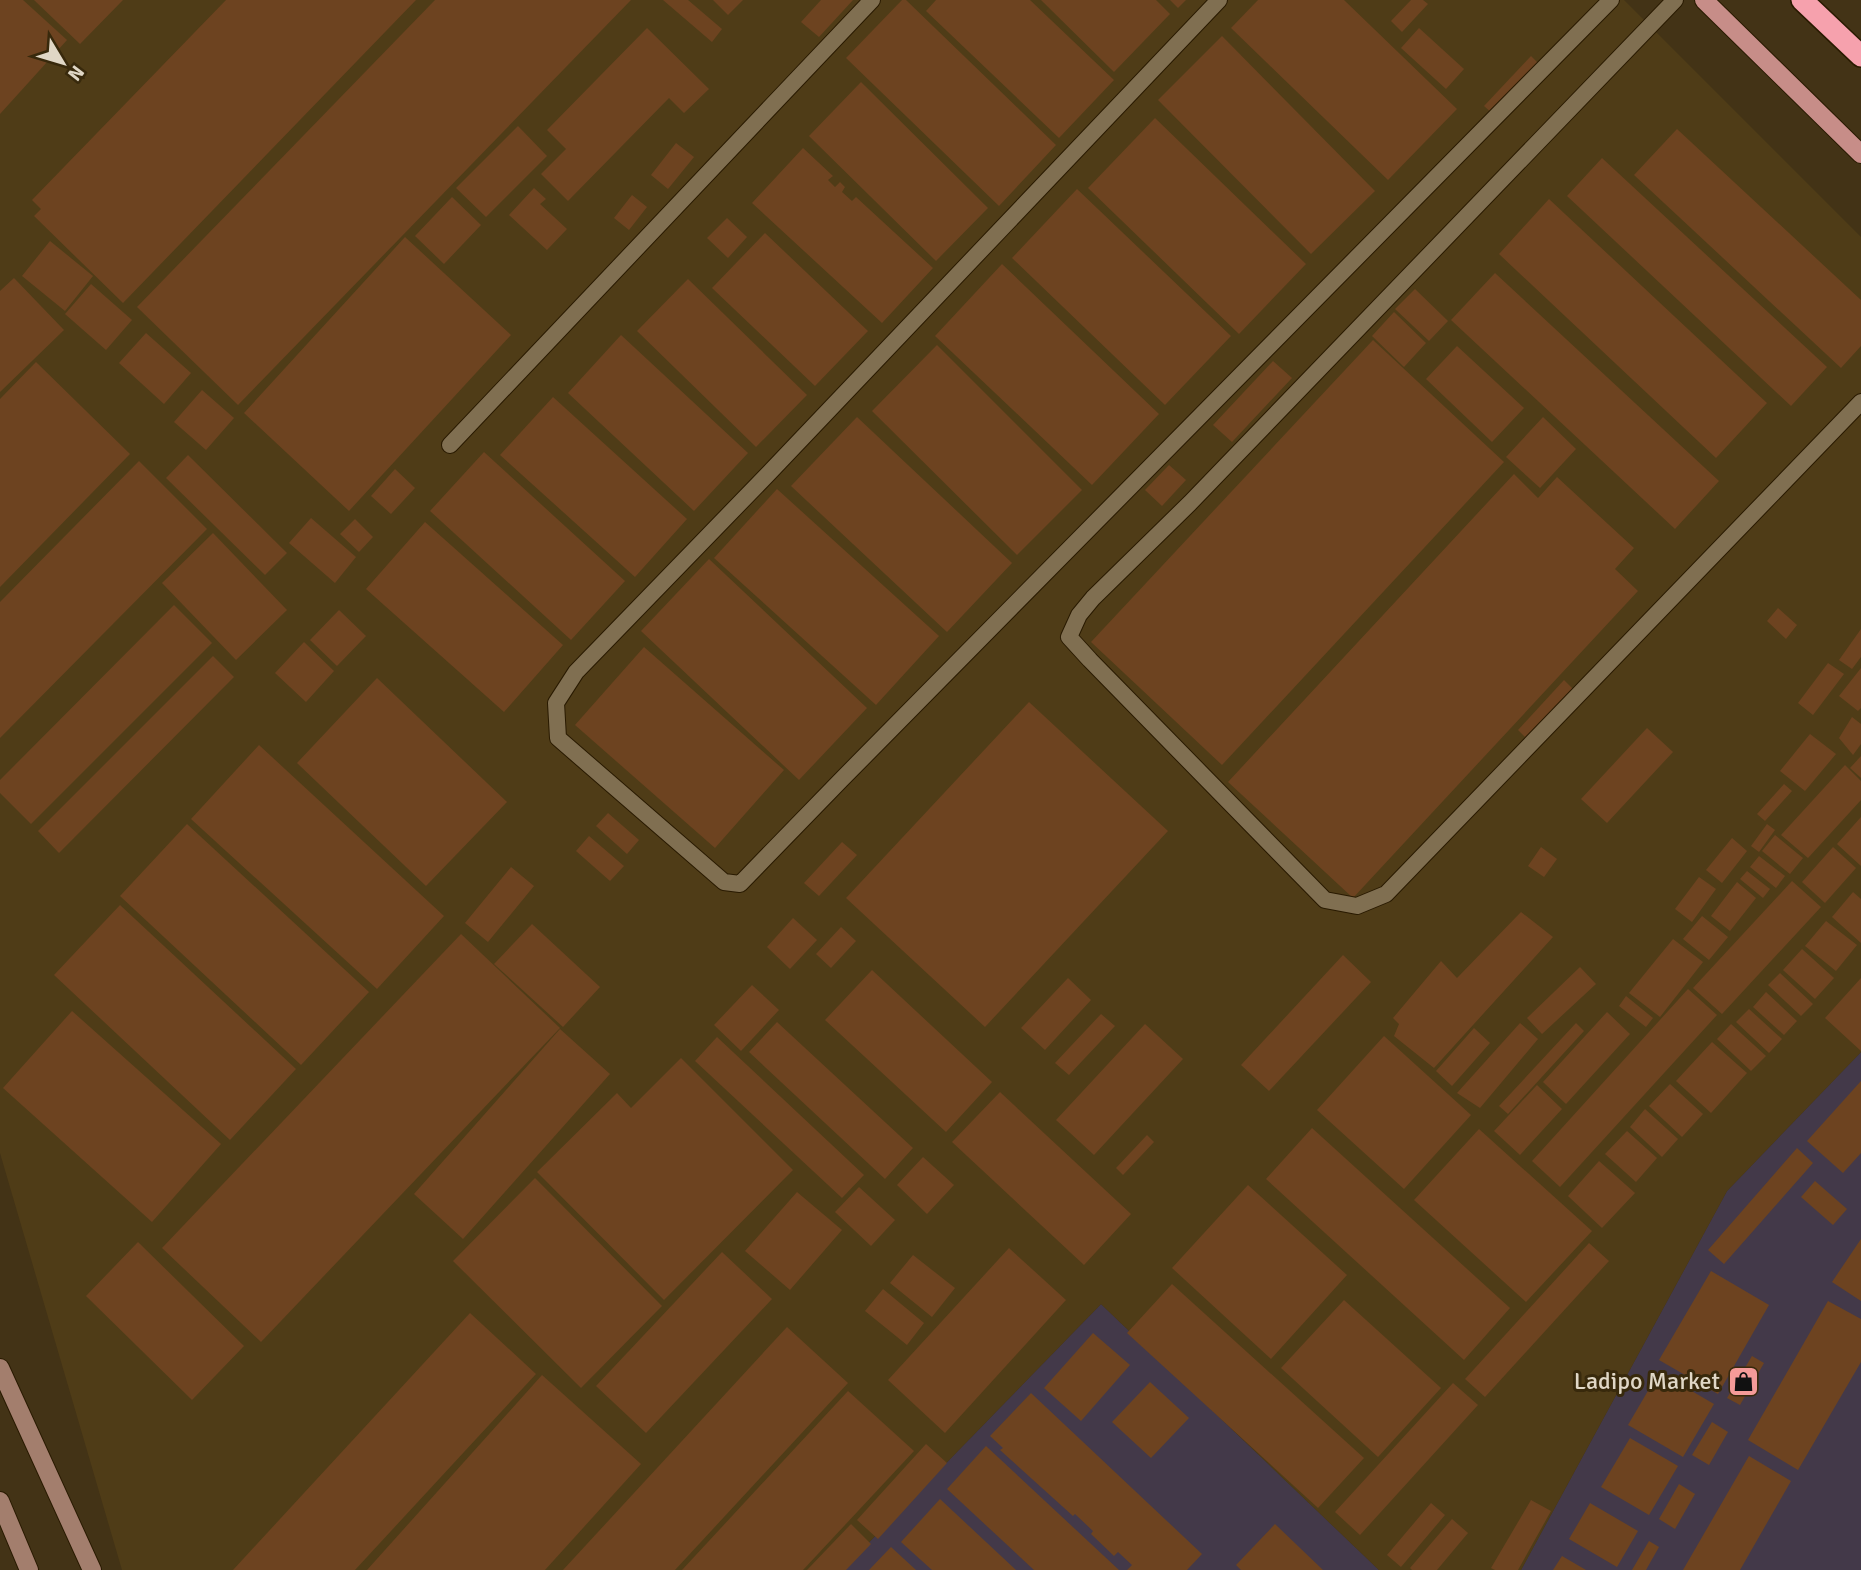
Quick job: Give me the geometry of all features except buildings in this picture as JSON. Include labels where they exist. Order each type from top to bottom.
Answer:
[{"type":"highway","points":[[1802,0],[1861,56]]},
{"type":"main road","points":[[1704,0],[1861,154]]},
{"type":"street","points":[[0,1368],[92,1570]]},
{"type":"street","points":[[0,1501],[29,1570]]},
{"type":"lane","points":[[450,445],[872,0]]},
{"type":"lane","points":[[1219,0],[576,672],[556,703],[558,738],[724,882],[740,884],[1611,0]]},
{"type":"lane","points":[[1675,0],[1190,503],[1093,598],[1079,615],[1069,637],[1325,900],[1357,906],[1386,894],[1861,402]]},
{"type":"shaded area","points":[[0,0],[1624,0],[1861,237],[1861,1052],[1727,1191],[1521,1570],[1379,1570],[1101,1304],[842,1570],[122,1570],[0,1153]]},
{"type":"shaded area","name":"Ladipo Market","points":[[1861,1052],[1861,1570],[1521,1570],[1727,1191]]},
{"type":"shaded area","points":[[1101,1304],[1379,1570],[842,1570]]},
{"type":"place","name":"Ladipo Market","points":[[1743,1381]]}]
